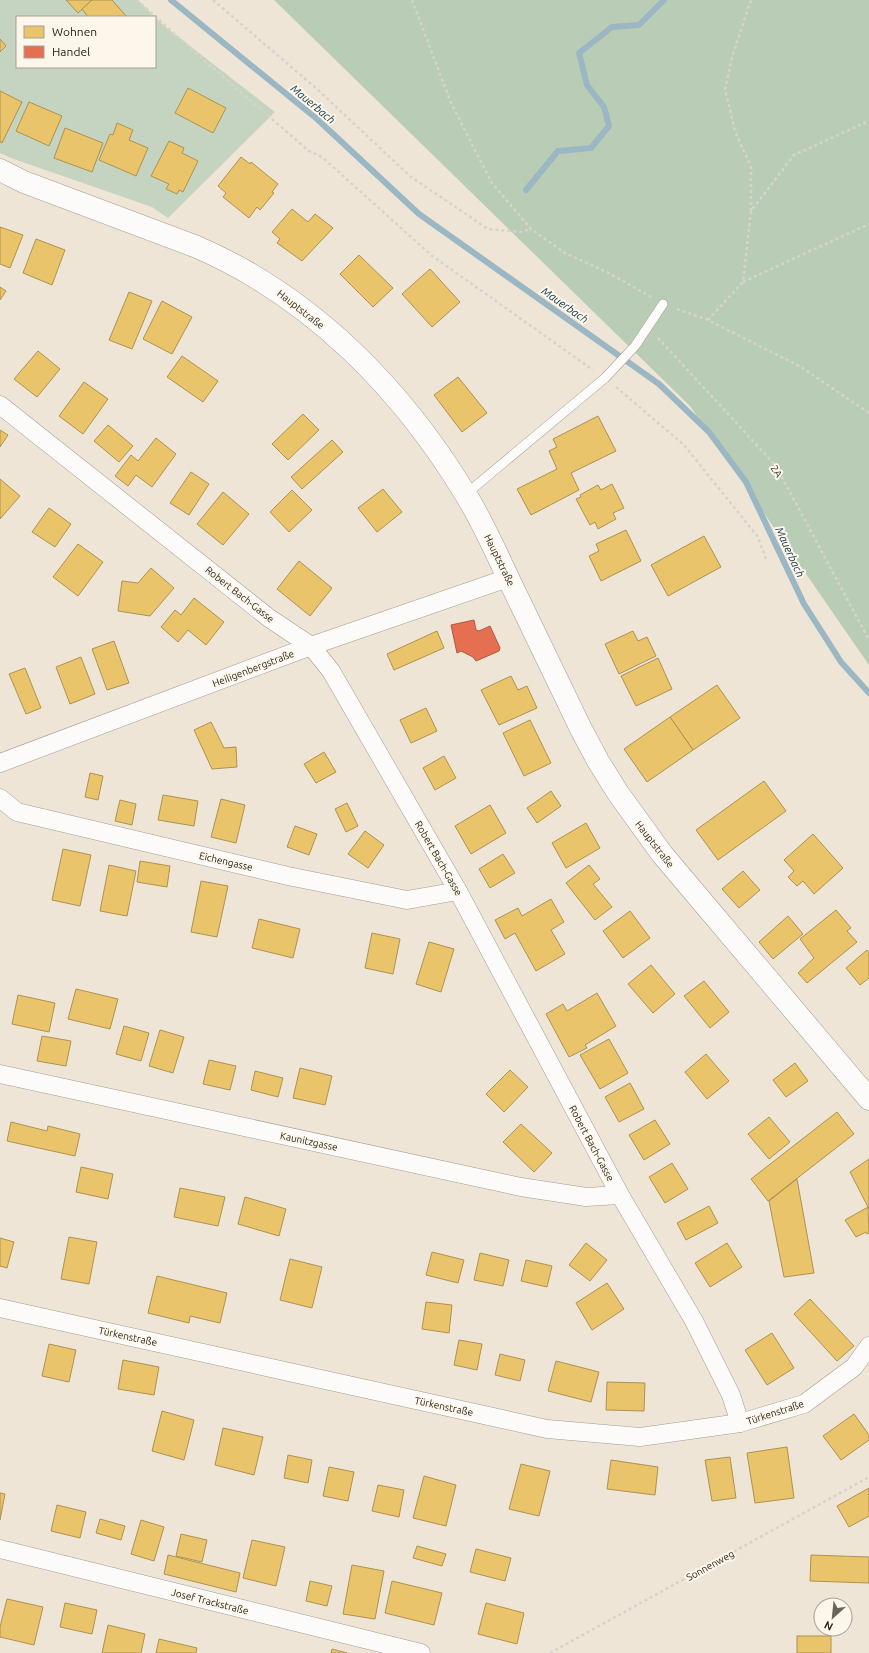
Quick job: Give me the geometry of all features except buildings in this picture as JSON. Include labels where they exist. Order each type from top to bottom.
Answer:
[{"type":"main road","name":"Hauptstraße","points":[[0,170],[24,182],[204,250],[246,270],[279,290],[334,334],[380,381],[434,446],[466,494],[581,728],[598,761],[618,793],[640,825],[683,880],[869,1099]]},
{"type":"street","name":"Robert Bach-Gasse","points":[[0,405],[269,618],[311,646],[331,671],[458,891],[620,1195],[694,1321],[731,1395],[740,1423]]},
{"type":"street","name":"Heiligenbergstraße","points":[[0,763],[311,646],[508,578]]},
{"type":"street","name":"Eichengasse","points":[[0,798],[17,812],[288,876],[407,900],[458,891]]},
{"type":"street","name":"Kaunitzgasse","points":[[0,1074],[521,1187],[586,1197],[620,1195]]},
{"type":"street","name":"Türkenstraße","points":[[0,1308],[548,1429],[640,1437],[740,1423],[804,1404],[854,1366],[869,1346]]},
{"type":"street","name":"Josef Trackstraße","points":[[0,1549],[421,1653]]},
{"type":"lane","points":[[466,494],[605,378],[635,346],[663,304]]},
{"type":"path","points":[[137,0],[155,16]]},
{"type":"path","points":[[213,0],[316,89],[410,177],[488,228],[522,232],[531,229]]},
{"type":"path","points":[[412,0],[451,103],[492,183],[531,229],[565,253],[609,273],[663,304],[708,320],[801,367],[868,412]]},
{"type":"path","points":[[743,282],[751,211],[751,167],[735,131],[725,89],[733,54],[751,0]]},
{"type":"path","points":[[156,17],[309,151],[322,157],[431,255],[605,378],[684,446],[758,537],[767,562]]},
{"type":"path","points":[[751,211],[794,155],[869,121]]},
{"type":"path","points":[[708,320],[743,282],[869,224]]},
{"type":"path","name":"2A","points":[[648,327],[671,354],[776,466],[869,640]]},
{"type":"path","name":"Sonnenweg","points":[[550,1653],[869,1477]]},
{"type":"green space","points":[[0,0],[138,0],[154,16],[16,16],[16,68],[156,68],[156,18],[275,112],[168,218],[152,207],[0,153]]},
{"type":"green space","points":[[274,0],[869,0],[869,665],[690,406]]},
{"type":"waterway","name":"Mauerbach","points":[[171,0],[317,119],[419,214],[659,384],[709,432],[746,482],[804,604],[841,662],[869,693]]},
{"type":"waterway","points":[[526,190],[558,151],[591,148],[609,126],[604,107],[587,85],[579,53],[612,27],[639,25],[664,0]]}]
